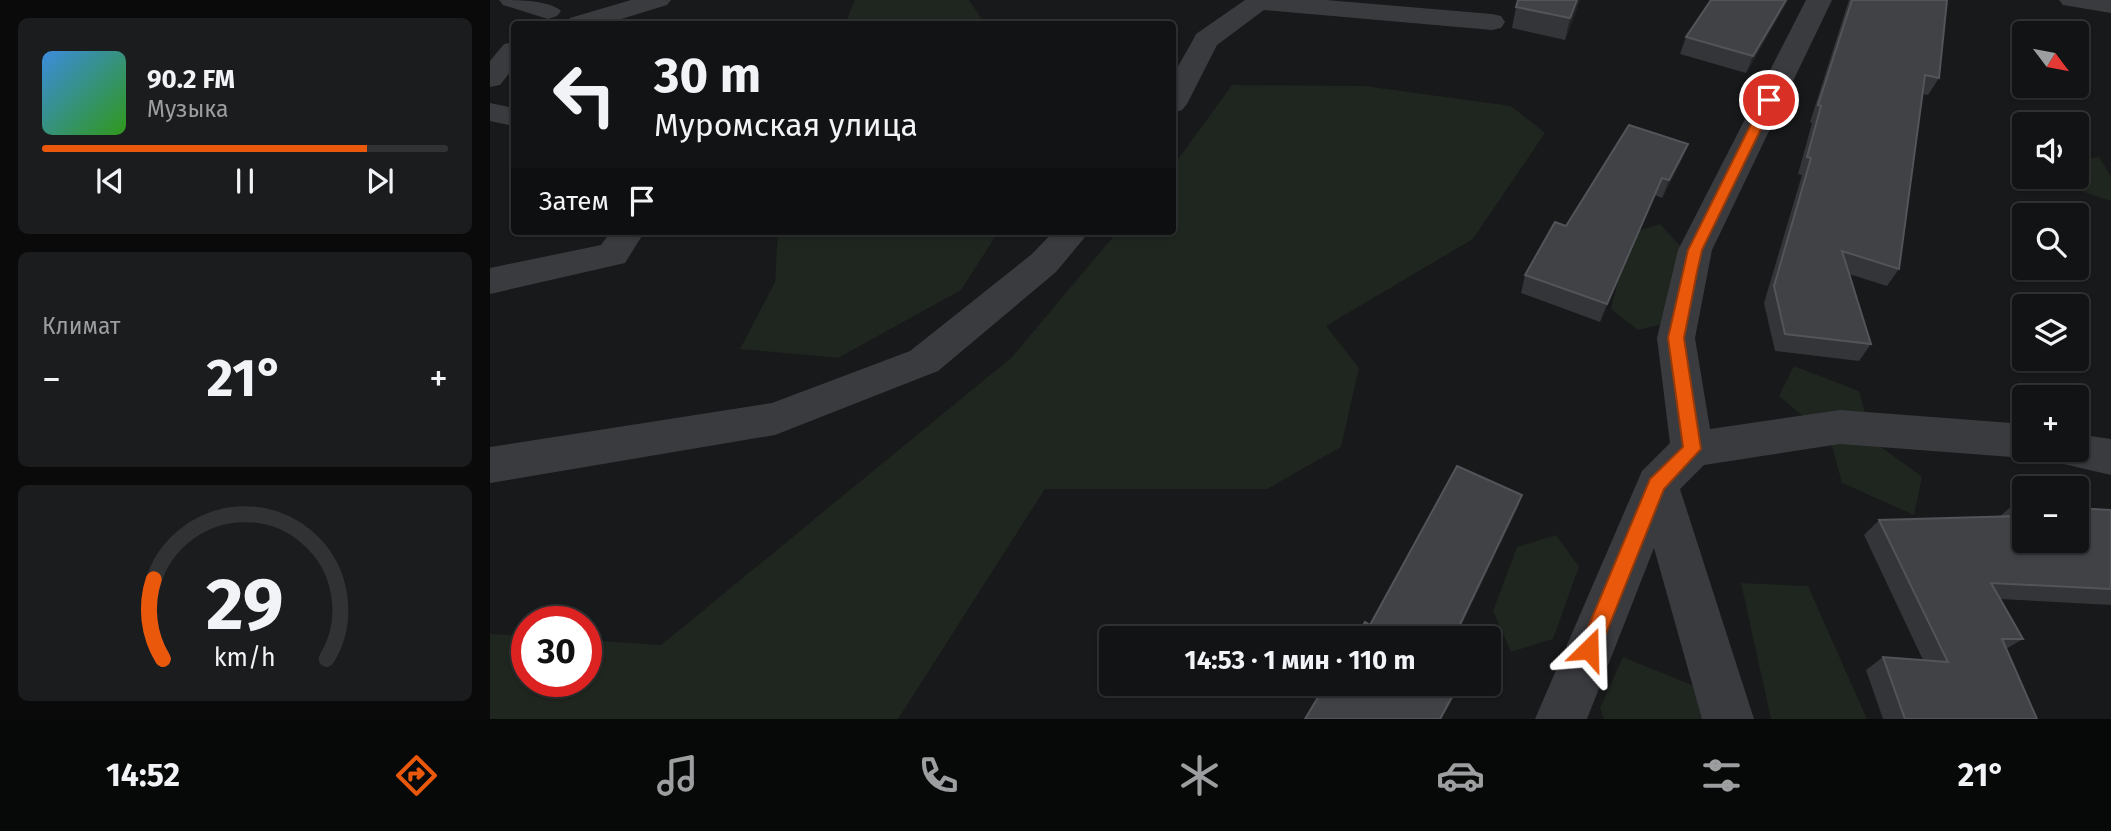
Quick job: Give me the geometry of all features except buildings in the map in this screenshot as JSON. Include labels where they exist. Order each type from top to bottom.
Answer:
[{"type":"street","points":[[512,0],[548,12]]},
{"type":"street","points":[[589,21],[658,0]]},
{"type":"street","points":[[1692,449],[1676,338],[1695,250],[1819,0]]},
{"type":"street","points":[[2072,0],[2111,5]]},
{"type":"street","points":[[1176,96],[1206,40],[1259,2],[1492,22]]},
{"type":"street","points":[[490,79],[511,54]]},
{"type":"street","points":[[490,113],[511,116]]},
{"type":"street","points":[[490,281],[613,256],[626,235]]},
{"type":"street","points":[[490,465],[775,419],[924,361],[1044,263],[1069,235]]},
{"type":"street","points":[[1560,719],[1657,484],[1692,449],[1840,427],[2012,440]]},
{"type":"street","points":[[2089,453],[2111,457]]},
{"type":"street","points":[[1657,484],[1728,719]]},
{"type":"shaded area","points":[[855,0],[969,0],[983,21],[846,21]]},
{"type":"shaded area","points":[[1232,85],[1365,86],[1511,106],[1545,133],[1473,239],[1326,326],[1359,368],[1341,447],[1267,489],[1045,489],[898,719],[490,719],[490,634],[511,635],[511,697],[602,697],[602,641],[661,645],[1012,357],[1115,235],[1176,235],[1176,162]]},
{"type":"shaded area","points":[[2099,157],[2111,176],[2111,201],[2075,189],[2089,189],[2089,158]]},
{"type":"shaded area","points":[[1660,224],[1683,249],[1667,323],[1638,330],[1611,309],[1630,233]]},
{"type":"shaded area","points":[[778,235],[996,235],[961,290],[838,358],[740,349],[775,282]]},
{"type":"shaded area","points":[[1794,366],[1859,391],[1873,441],[1922,477],[1914,515],[1842,483],[1830,439],[1779,396]]},
{"type":"shaded area","points":[[1556,535],[1579,567],[1553,639],[1511,652],[1493,611],[1517,547]]},
{"type":"shaded area","points":[[1741,583],[1808,586],[1867,719],[1771,719]]},
{"type":"shaded area","points":[[1623,657],[1699,688],[1708,719],[1604,719],[1600,708]]},
{"type":"route","points":[[1589,649],[1657,484],[1692,449],[1676,338],[1690,272],[1695,250],[1769,100]]}]
